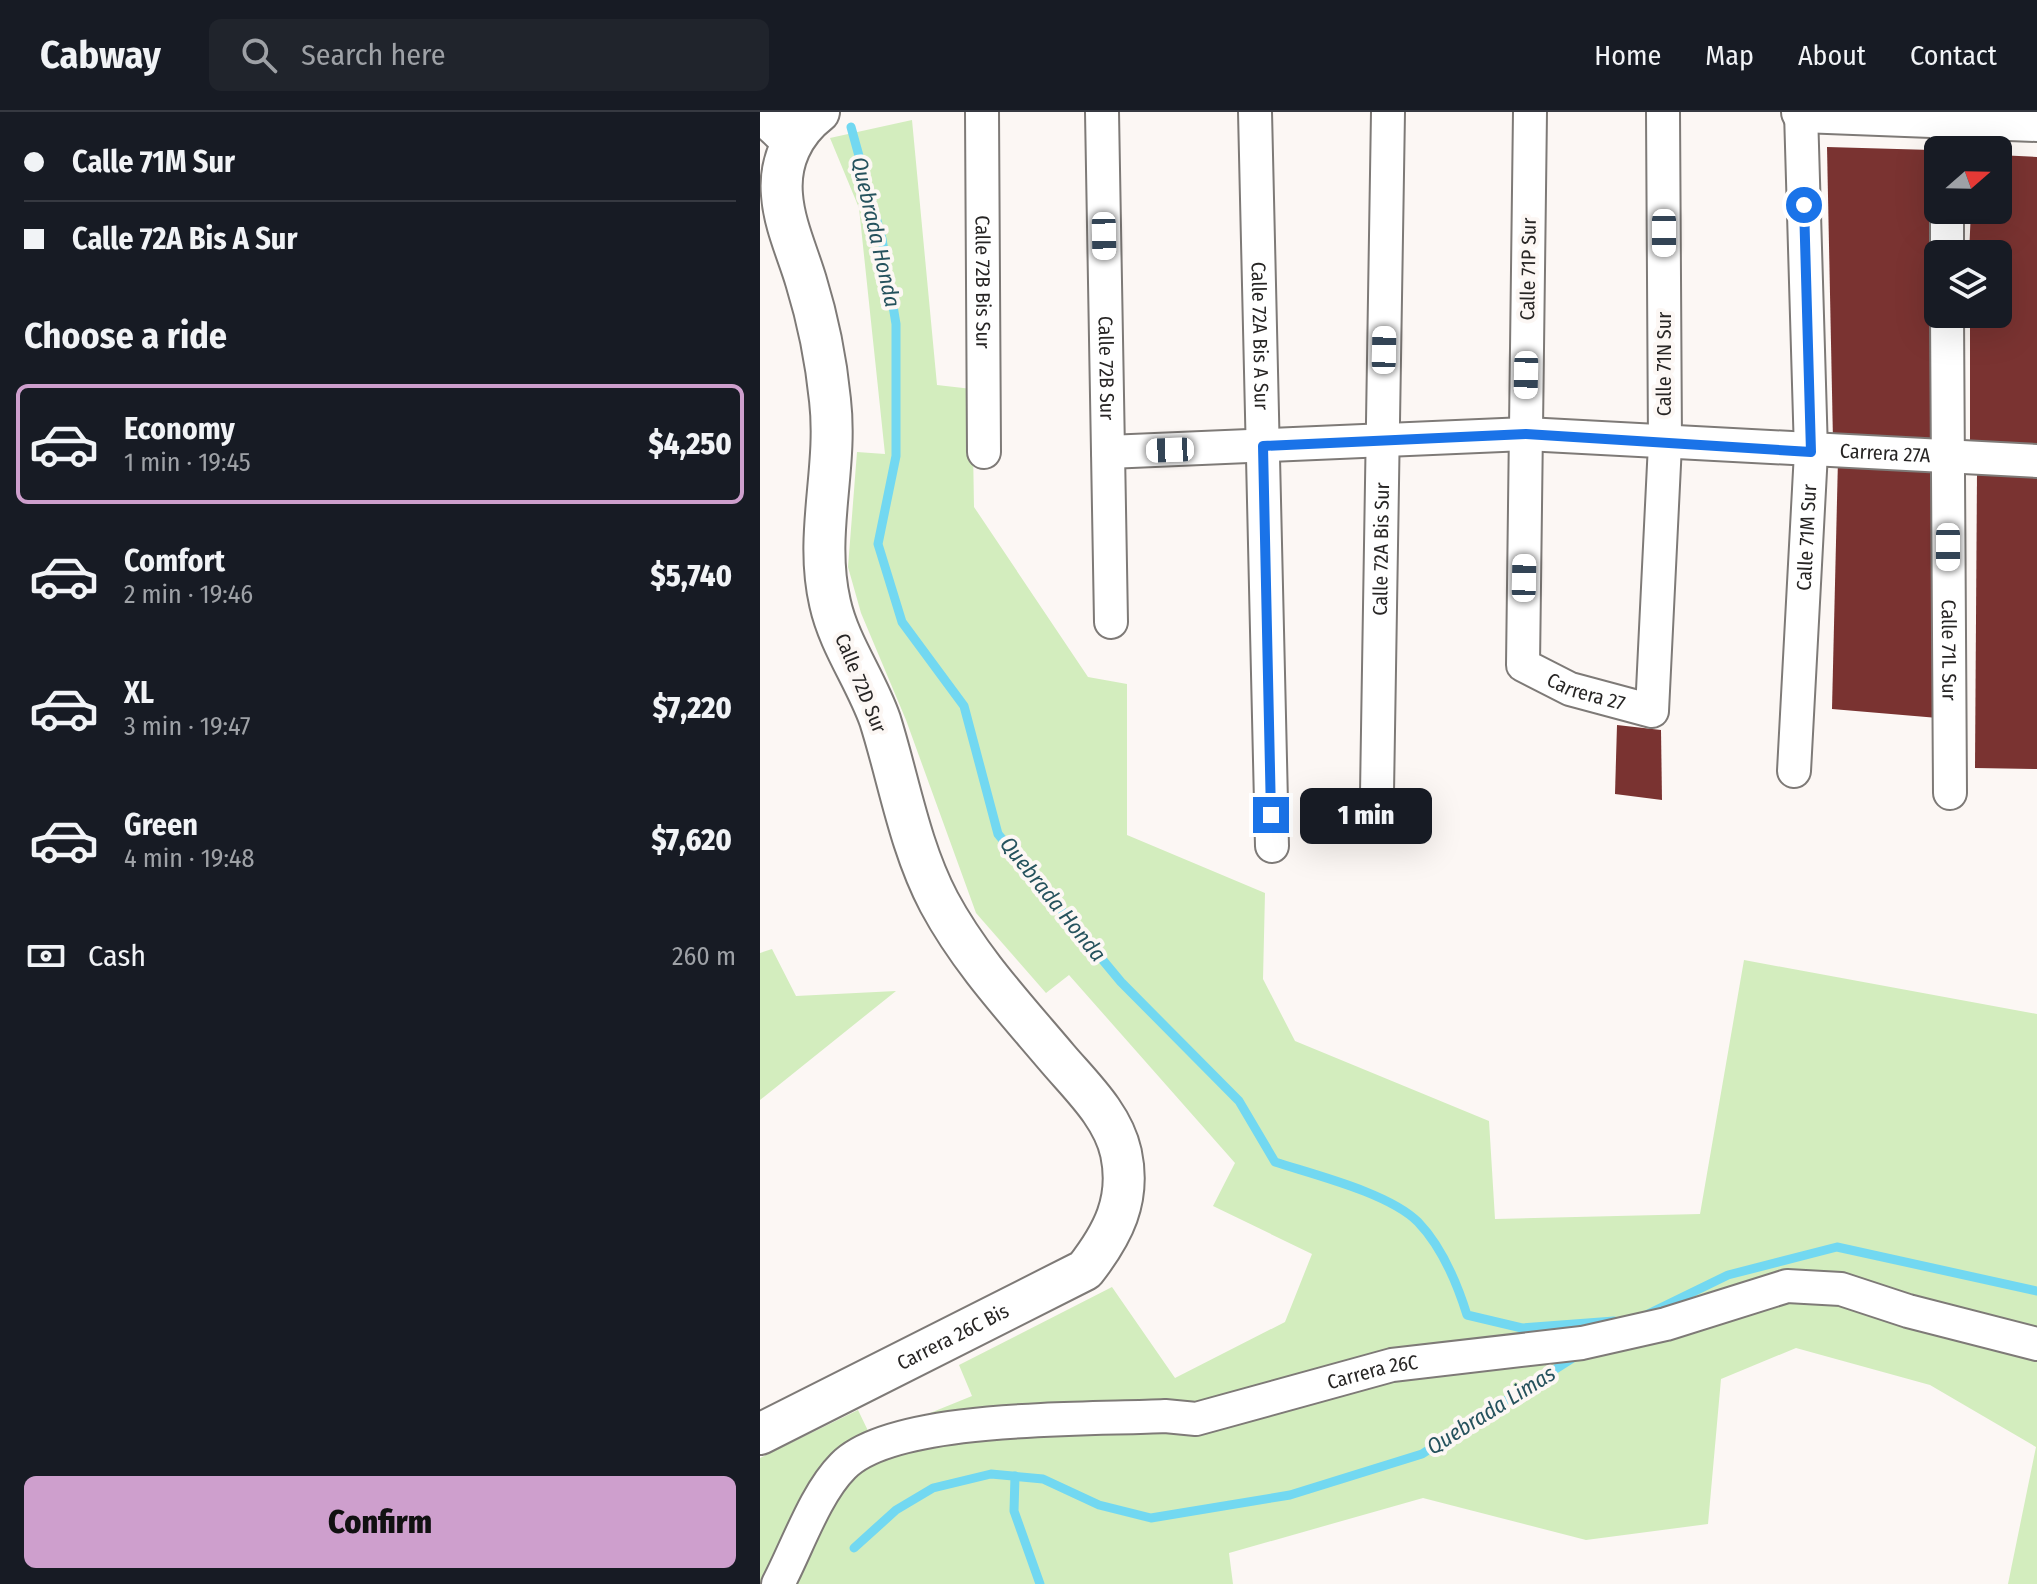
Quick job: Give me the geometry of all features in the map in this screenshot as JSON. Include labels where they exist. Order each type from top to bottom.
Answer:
[{"type":"street","points":[[762,112],[792,141],[819,112]]},
{"type":"street","name":"Calle 72B Bis Sur","points":[[982,112],[984,452]]},
{"type":"street","name":"Calle 72B Sur","points":[[1102,112],[1111,622]]},
{"type":"street","name":"Calle 72A Bis A Sur","points":[[1255,112],[1272,846]]},
{"type":"street","name":"Calle 72A Bis Sur","points":[[1377,793],[1388,112]]},
{"type":"street","name":"Calle 71P Sur","points":[[1523,665],[1530,112]]},
{"type":"street","name":"Calle 71N Sur","points":[[1652,711],[1665,444],[1663,112]]},
{"type":"street","points":[[1802,112],[1946,127],[2037,121]]},
{"type":"street","name":"Calle 71M Sur","points":[[1794,771],[1811,452],[1802,112]]},
{"type":"street","name":"Calle 72D Sur","points":[[792,141],[783,169],[782,196],[820,336],[834,437],[822,540],[830,606],[879,718],[915,844],[937,899],[966,949],[1101,1111],[1114,1132],[1121,1153],[1125,1186],[1121,1213]]},
{"type":"street","name":"Calle 71L Sur","points":[[1947,328],[1950,793]]},
{"type":"street","name":"Carrera 27A","points":[[1108,452],[1526,434],[1811,452],[2037,461]]},
{"type":"street","name":"Carrera 27","points":[[1523,665],[1570,689],[1652,711]]},
{"type":"street","name":"Carrera 26C Bis","points":[[760,1434],[1085,1270],[1112,1232],[1121,1213]]},
{"type":"street","name":"Carrera 26C","points":[[778,1584],[819,1498],[843,1466],[876,1443],[948,1427],[1165,1416],[1196,1419],[1392,1365],[1582,1343],[1666,1324],[1787,1286],[1841,1289],[1908,1311],[2037,1344]]},
{"type":"green space","points":[[912,120],[937,385],[972,389],[974,507],[1088,677],[1127,684],[1127,835],[1265,893],[1263,979],[1295,1041],[1489,1121],[1495,1219],[1700,1214],[1744,960],[2037,1014],[2037,1584],[2008,1584],[2036,1447],[1930,1385],[1796,1348],[1721,1379],[1708,1524],[1586,1540],[1423,1498],[1229,1553],[1233,1584],[760,1584],[760,1458],[858,1410],[871,1437],[972,1396],[959,1365],[1112,1287],[1175,1378],[1285,1322],[1312,1254],[1213,1206],[1235,1163],[1069,975],[1046,993],[976,913],[906,720],[861,613],[848,567],[857,452],[885,454],[859,208],[830,138]]},
{"type":"green space","points":[[772,949],[796,996],[896,991],[760,1100],[760,953]]},
{"type":"building","points":[[1827,147],[1924,150],[1924,224],[1934,224],[1934,240],[1924,240],[1924,328],[1936,328],[1939,444],[1833,441]]},
{"type":"building","points":[[2012,156],[2037,157],[2037,449],[1970,446],[1970,328],[2012,328],[2012,240],[1970,240],[1970,224],[2012,224]]},
{"type":"building","points":[[1838,459],[1943,465],[1938,718],[1832,709]]},
{"type":"building","points":[[1977,473],[2037,475],[2037,769],[1975,768]]},
{"type":"building","points":[[1617,725],[1661,730],[1662,800],[1615,794]]},
{"type":"waterway","name":"Quebrada Honda","points":[[851,127],[882,239],[896,324],[896,456],[878,544],[902,622],[964,706],[998,834],[1121,982],[1239,1101],[1275,1162],[1371,1194],[1418,1222],[1441,1254],[1467,1315],[1522,1328],[1614,1321]]},
{"type":"waterway","name":"Quebrada Limas","points":[[1648,1314],[1728,1275],[1837,1247],[2037,1291]]},
{"type":"waterway","name":"Quebrada Limas","points":[[854,1548],[896,1510],[933,1488],[991,1474],[1043,1479],[1099,1505],[1151,1518],[1290,1495],[1422,1454],[1576,1356]]},
{"type":"waterway","points":[[1015,1476],[1014,1511],[1040,1584]]},
{"type":"route","points":[[1271,815],[1263,446],[1526,434],[1811,452],[1804,205]]}]
